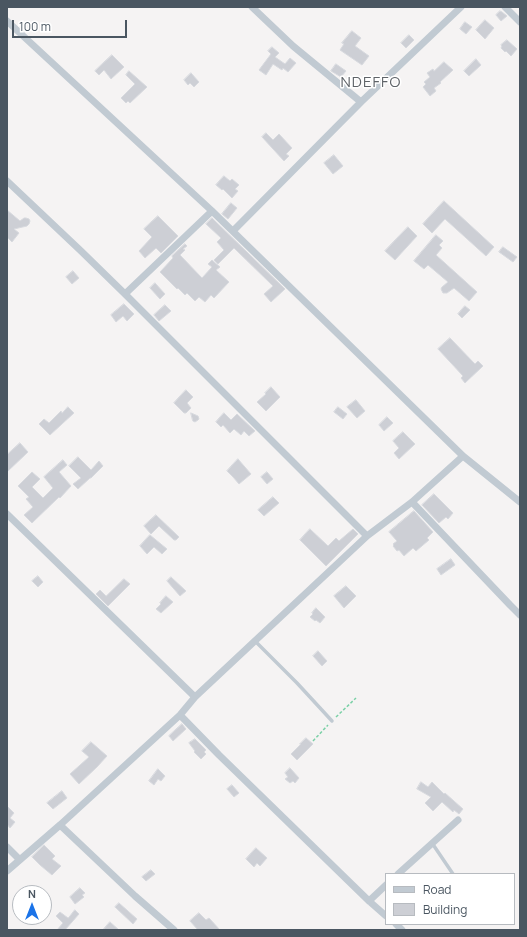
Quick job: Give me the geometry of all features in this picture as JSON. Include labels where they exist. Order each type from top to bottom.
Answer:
[{"type":"street","points":[[252,7],[293,46],[361,102]]},
{"type":"street","points":[[233,231],[361,102],[461,7]]},
{"type":"street","points":[[505,7],[520,22]]},
{"type":"street","points":[[7,21],[233,231],[463,456],[520,502]]},
{"type":"street","points":[[7,181],[125,294],[367,536]]},
{"type":"street","points":[[125,294],[212,211]]},
{"type":"street","points":[[7,871],[60,825],[180,715],[195,697],[367,536],[412,502],[463,456]]},
{"type":"street","points":[[412,502],[520,614]]},
{"type":"street","points":[[7,514],[195,697]]},
{"type":"street","points":[[180,715],[219,755],[385,915]]},
{"type":"street","points":[[399,873],[458,820]]},
{"type":"street","points":[[60,825],[174,930]]},
{"type":"street","points":[[7,847],[19,860]]},
{"type":"street","points":[[369,901],[385,886]]},
{"type":"lane","points":[[255,641],[332,720]]},
{"type":"lane","points":[[432,843],[452,873]]},
{"type":"building","points":[[500,11],[507,16],[501,21],[496,15]]},
{"type":"building","points":[[485,20],[494,28],[485,39],[476,30]]},
{"type":"building","points":[[465,22],[472,27],[466,34],[460,29]]},
{"type":"building","points":[[352,31],[361,38],[355,46],[369,56],[362,65],[340,50],[344,44],[342,43]]},
{"type":"building","points":[[409,35],[414,40],[406,48],[401,43]]},
{"type":"building","points":[[507,40],[517,49],[511,56],[501,48],[501,45]]},
{"type":"building","points":[[272,47],[279,53],[275,57],[285,64],[290,58],[296,63],[288,72],[273,64],[266,75],[259,70],[271,54],[268,51]]},
{"type":"building","points":[[112,55],[124,67],[111,79],[104,70],[99,75],[95,71]]},
{"type":"building","points":[[476,59],[481,65],[469,76],[464,71]]},
{"type":"building","points":[[444,62],[453,70],[434,88],[436,91],[430,96],[423,87],[426,84],[424,82],[430,77],[427,73],[433,69],[434,71]]},
{"type":"building","points":[[336,64],[346,71],[341,77],[331,71]]},
{"type":"building","points":[[129,71],[147,87],[130,103],[128,101],[126,103],[121,98],[135,84],[126,75]]},
{"type":"building","points":[[191,73],[199,82],[194,87],[190,83],[188,85],[184,80]]},
{"type":"building","points":[[266,133],[273,140],[279,134],[292,148],[286,154],[289,156],[284,161],[262,137]]},
{"type":"building","points":[[334,155],[343,166],[333,174],[324,163]]},
{"type":"building","points":[[224,176],[230,181],[232,179],[239,185],[235,189],[238,191],[232,198],[223,189],[222,190],[216,185]]},
{"type":"building","points":[[444,201],[494,247],[486,256],[445,219],[432,233],[423,224]]},
{"type":"building","points":[[231,203],[237,208],[228,219],[222,214]]},
{"type":"building","points":[[7,210],[20,221],[26,218],[30,221],[27,226],[14,229],[19,233],[12,242],[7,237]]},
{"type":"building","points":[[158,216],[178,236],[161,253],[156,248],[145,258],[139,251],[152,237],[144,229]]},
{"type":"building","points":[[212,218],[285,289],[271,302],[264,294],[273,286],[234,248],[218,264],[214,260],[224,250],[217,242],[221,238],[206,224]]},
{"type":"building","points":[[408,227],[417,236],[395,260],[385,251]]},
{"type":"building","points":[[436,235],[443,241],[439,245],[442,248],[436,255],[477,292],[469,301],[454,288],[447,293],[443,293],[441,289],[448,282],[428,265],[424,269],[414,261]]},
{"type":"building","points":[[185,244],[187,246],[183,249],[185,250],[180,255],[202,278],[212,267],[208,264],[212,260],[220,267],[216,270],[229,282],[214,298],[211,295],[205,302],[199,297],[195,301],[187,293],[185,295],[160,272],[173,258],[172,256]]},
{"type":"building","points":[[503,247],[517,257],[513,262],[499,252]]},
{"type":"building","points":[[73,271],[79,278],[72,284],[66,277]]},
{"type":"building","points":[[155,283],[165,294],[160,299],[150,288]]},
{"type":"building","points":[[124,304],[134,314],[127,321],[123,316],[116,322],[111,315]]},
{"type":"building","points":[[165,305],[171,311],[159,321],[154,315]]},
{"type":"building","points":[[465,306],[470,310],[462,318],[458,314]]},
{"type":"building","points":[[450,338],[475,364],[478,361],[483,366],[465,383],[461,378],[463,376],[438,349]]},
{"type":"building","points":[[271,387],[280,397],[266,411],[257,402]]},
{"type":"building","points":[[186,390],[193,397],[187,403],[191,408],[184,413],[174,403]]},
{"type":"building","points":[[356,400],[365,411],[357,418],[347,407]]},
{"type":"building","points":[[68,407],[74,413],[50,435],[39,424],[44,419],[49,423],[61,411],[62,413]]},
{"type":"building","points":[[338,407],[347,414],[343,419],[334,412]]},
{"type":"building","points":[[191,413],[198,416],[199,419],[195,422],[193,421]]},
{"type":"building","points":[[224,413],[231,420],[237,414],[255,431],[249,436],[244,431],[241,435],[234,429],[230,433],[223,425],[221,427],[216,422]]},
{"type":"building","points":[[387,417],[393,423],[384,431],[379,425]]},
{"type":"building","points":[[403,432],[415,444],[399,459],[394,453],[399,448],[393,441]]},
{"type":"building","points":[[20,443],[28,452],[7,472],[7,455]]},
{"type":"building","points":[[78,457],[91,470],[99,461],[103,466],[78,489],[73,484],[81,478],[69,466]]},
{"type":"building","points":[[238,459],[251,474],[239,484],[227,471]]},
{"type":"building","points":[[63,460],[67,465],[59,472],[71,486],[32,523],[24,515],[33,507],[26,499],[29,497],[18,486],[32,472],[40,479],[32,487],[43,498],[53,488],[44,477]]},
{"type":"building","points":[[267,472],[273,479],[267,484],[261,477]]},
{"type":"building","points":[[434,494],[453,513],[448,519],[446,517],[439,523],[422,505]]},
{"type":"building","points":[[273,497],[279,503],[264,516],[258,510]]},
{"type":"building","points":[[414,511],[433,532],[427,538],[429,540],[416,551],[413,548],[404,556],[393,546],[393,544],[397,541],[389,532]]},
{"type":"building","points":[[156,515],[179,537],[176,540],[174,540],[159,526],[151,534],[144,526]]},
{"type":"building","points":[[310,529],[328,546],[336,538],[339,541],[353,529],[358,534],[326,566],[300,540]]},
{"type":"building","points":[[150,535],[167,549],[162,554],[154,547],[147,554],[140,546]]},
{"type":"building","points":[[451,559],[455,565],[441,575],[437,569]]},
{"type":"building","points":[[38,576],[43,582],[38,587],[32,581]]},
{"type":"building","points":[[171,577],[186,591],[180,596],[167,581]]},
{"type":"building","points":[[124,579],[130,584],[108,606],[96,594],[100,590],[106,596]]},
{"type":"building","points":[[346,586],[356,596],[344,608],[334,596]]},
{"type":"building","points":[[166,596],[173,602],[161,613],[156,609]]},
{"type":"building","points":[[316,608],[325,617],[320,623],[310,617]]},
{"type":"building","points":[[318,651],[327,661],[322,666],[313,656]]},
{"type":"building","points":[[182,724],[186,729],[173,741],[169,736]]},
{"type":"building","points":[[306,738],[313,744],[297,760],[291,754]]},
{"type":"building","points":[[195,739],[206,750],[204,752],[206,754],[201,759],[194,752],[195,751],[189,743]]},
{"type":"building","points":[[91,742],[107,756],[79,784],[70,774],[89,757],[82,751]]},
{"type":"building","points":[[290,768],[299,778],[295,783],[293,781],[290,783],[285,779],[288,777],[285,773]]},
{"type":"building","points":[[158,769],[165,776],[161,781],[158,779],[154,785],[149,781]]},
{"type":"building","points":[[421,782],[428,787],[432,782],[463,809],[459,814],[454,810],[453,812],[442,802],[433,811],[425,803],[431,797],[417,789]]},
{"type":"building","points":[[232,785],[239,793],[234,797],[227,789]]},
{"type":"building","points":[[62,791],[67,798],[53,809],[47,803]]},
{"type":"building","points":[[7,806],[14,813],[10,818],[15,822],[10,828],[7,824]]},
{"type":"building","points":[[44,845],[55,856],[52,859],[61,866],[52,875],[32,857]]},
{"type":"building","points":[[256,848],[267,858],[260,866],[257,863],[254,867],[246,859]]},
{"type":"building","points":[[151,870],[155,874],[146,881],[142,877]]},
{"type":"building","points":[[80,888],[85,893],[82,895],[84,897],[75,904],[70,897]]},
{"type":"building","points":[[119,903],[137,919],[133,924],[115,907]]},
{"type":"building","points":[[75,910],[79,914],[65,930],[57,930],[63,923],[56,916],[60,912],[68,918]]},
{"type":"building","points":[[199,913],[206,920],[209,918],[220,930],[198,930],[190,921]]},
{"type":"building","points":[[110,922],[119,930],[103,930]]},
{"type":"district","name":"NDEFFO","points":[[371,83]]}]
